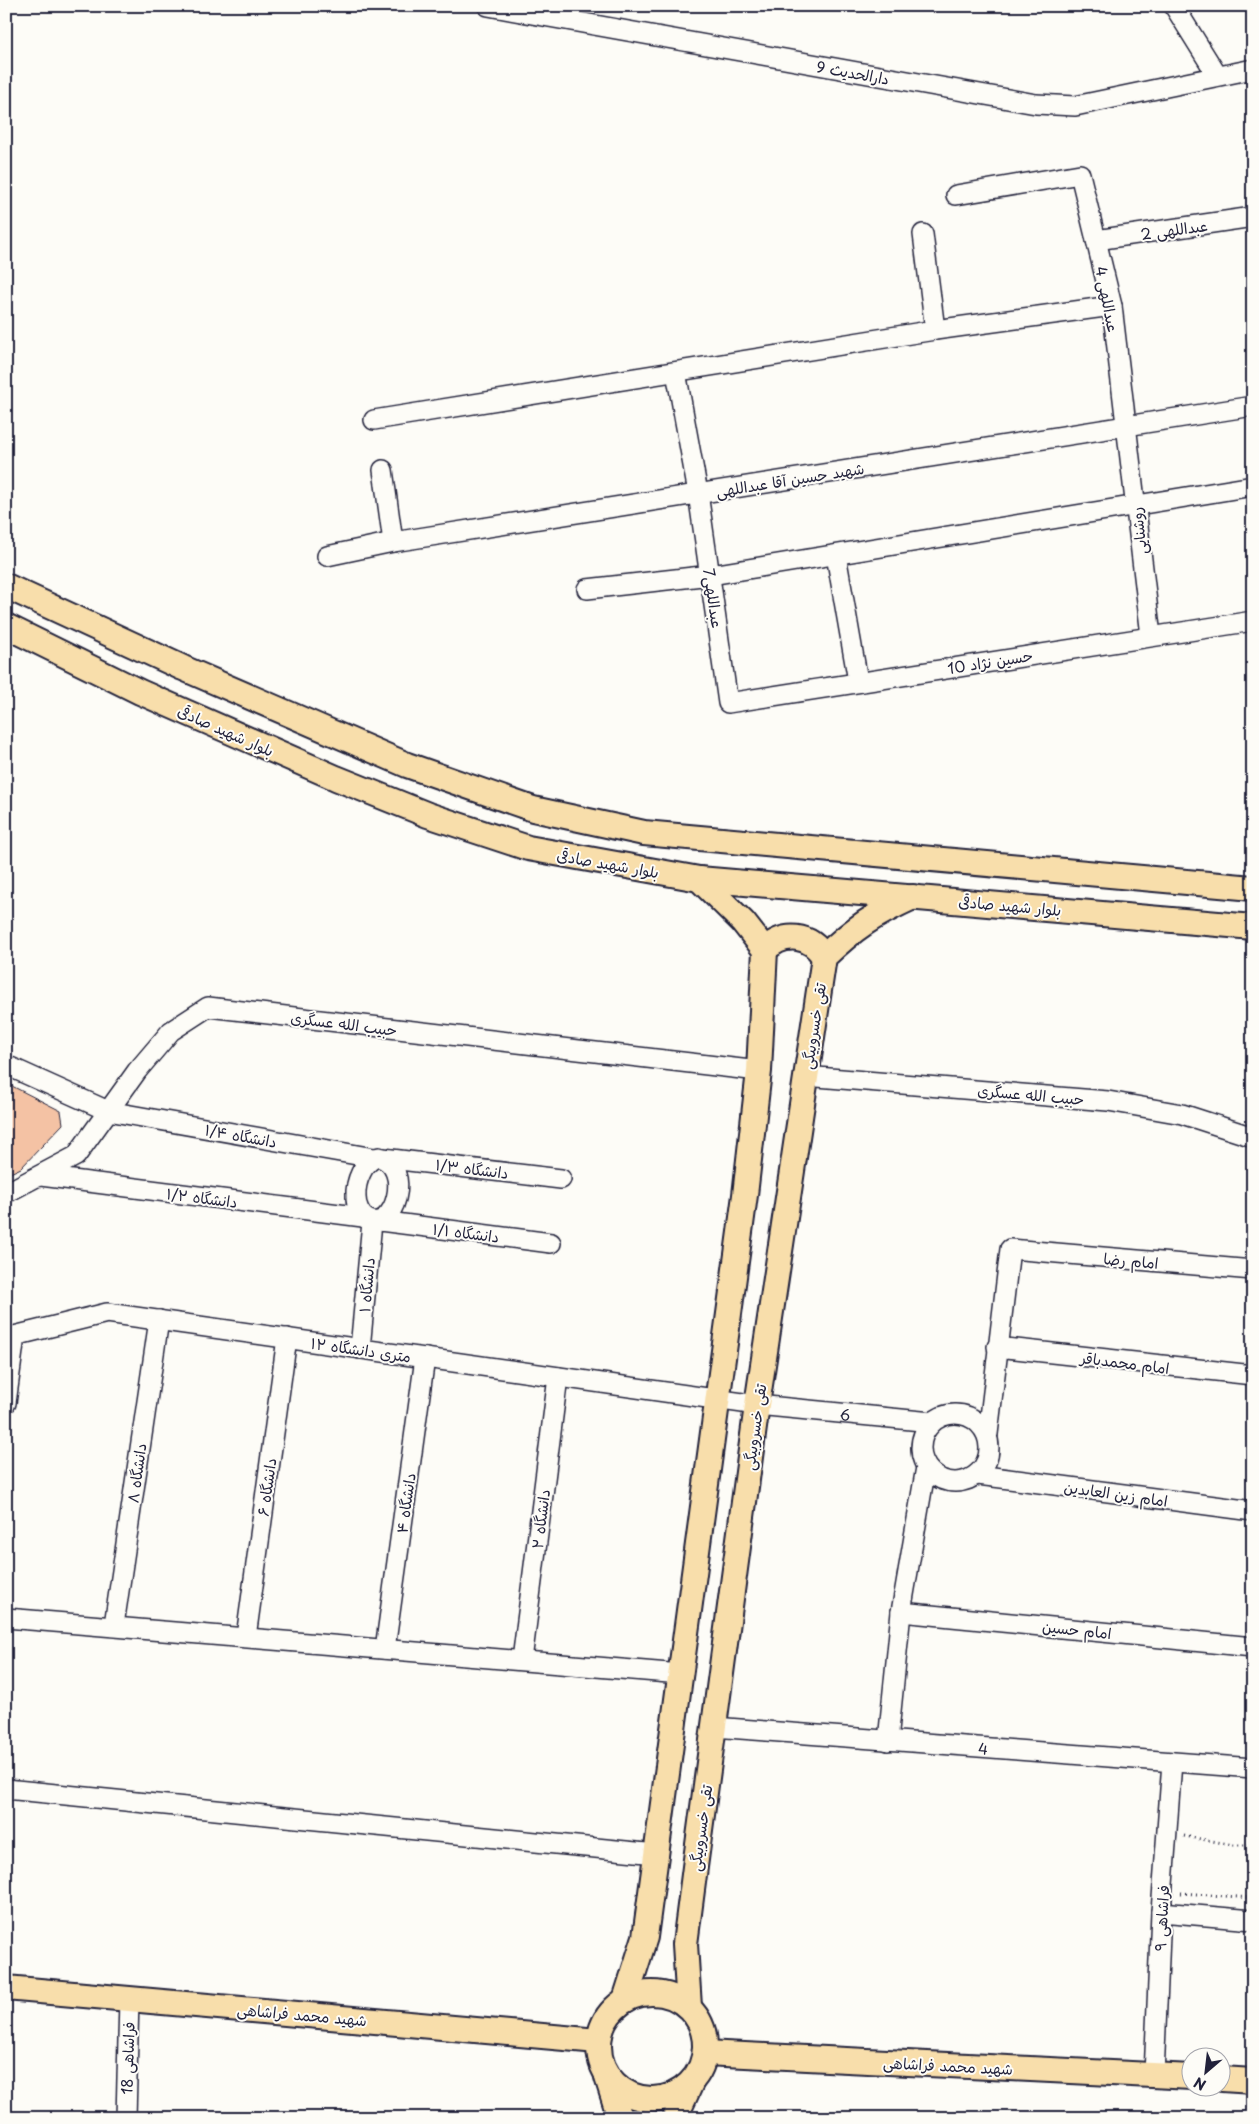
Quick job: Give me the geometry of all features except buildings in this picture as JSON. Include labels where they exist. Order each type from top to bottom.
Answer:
[{"type":"main road","points":[[6,586],[183,668],[407,766],[533,809],[644,833],[1253,888]]},
{"type":"main road","name":"بلوار شهید صادقی","points":[[6,626],[140,692],[336,778],[428,815],[528,848],[699,879],[914,896],[1253,927]]},
{"type":"main road","points":[[625,2000],[645,1938],[745,1195],[759,1070],[765,950],[743,922],[699,879]]},
{"type":"main road","points":[[765,950],[778,940],[796,937],[812,943],[824,957],[846,935],[874,915],[914,896]]},
{"type":"main road","name":"تقی خسروبیگی","points":[[689,2007],[686,1944],[757,1405],[824,957]]},
{"type":"main road","name":"شهید محمد فراشاهی","points":[[6,1988],[598,2041]]},
{"type":"main road","points":[[620,2118],[599,2057],[598,2041],[603,2024],[612,2010],[625,2000],[641,1994],[658,1993],[674,1998],[689,2007],[702,2028],[706,2053],[701,2069],[691,2083],[675,2118]]},
{"type":"main road","name":"شهید محمد فراشاهی","points":[[706,2053],[1182,2076]]},
{"type":"main road","points":[[605,2073],[623,2091],[646,2100],[662,2099],[678,2093],[691,2083]]},
{"type":"main road","points":[[1232,2080],[1253,2081]]},
{"type":"street","name":"دارالحدیث 9","points":[[488,6],[1036,104],[1075,106],[1253,68]]},
{"type":"street","points":[[1174,6],[1217,75]]},
{"type":"street","name":"عبداللهی 4","points":[[956,195],[1080,174],[1112,306],[1125,426]]},
{"type":"street","name":"عبداللهی 2","points":[[1096,240],[1253,218]]},
{"type":"street","points":[[923,234],[936,330]]},
{"type":"street","points":[[374,420],[936,330],[1112,306]]},
{"type":"street","name":"عبداللهی7","points":[[676,372],[711,575],[728,703]]},
{"type":"street","name":"شهید حسین آقا عبداللهی","points":[[327,556],[393,542],[1253,406]]},
{"type":"street","name":"روشنایی","points":[[1125,426],[1151,636]]},
{"type":"street","points":[[383,470],[393,542]]},
{"type":"street","points":[[587,589],[711,575],[1135,507],[1253,486]]},
{"type":"street","points":[[836,555],[858,681]]},
{"type":"street","name":"حسین نژاد 10","points":[[728,703],[858,681],[1253,621]]},
{"type":"street","name":"حبیب الله عسگری","points":[[6,1193],[76,1156],[137,1071],[171,1031],[208,1007],[759,1070]]},
{"type":"street","name":"دانشگاه ۱/۴","points":[[6,1066],[108,1111],[379,1158]]},
{"type":"street","name":"حبیب الله عسگری","points":[[805,1076],[1108,1101],[1182,1114],[1253,1137]]},
{"type":"street","points":[[379,1158],[390,1163],[396,1172],[398,1184],[392,1209],[372,1220],[356,1202],[356,1192],[363,1170],[379,1158]]},
{"type":"street","name":"دانشگاه ۱/۳","points":[[379,1158],[561,1178]]},
{"type":"street","name":"دانشگاه ۱/۲","points":[[41,1176],[372,1220]]},
{"type":"street","name":"دانشگاه ۱/۱","points":[[372,1220],[551,1243]]},
{"type":"street","name":"دانشگاه ۱","points":[[360,1349],[372,1220]]},
{"type":"street","name":"امام رضا","points":[[997,1347],[1010,1249],[1253,1270]]},
{"type":"street","name":"۱۲ متری دانشگاه","points":[[11,1337],[107,1313],[718,1399]]},
{"type":"street","name":"دانشگاه ۸","points":[[114,1625],[159,1320]]},
{"type":"street","points":[[6,1403],[11,1337]]},
{"type":"street","name":"دانشگاه ۶","points":[[246,1637],[286,1338]]},
{"type":"street","points":[[926,1467],[941,1480],[960,1483],[978,1475],[990,1456],[988,1434],[997,1347]]},
{"type":"street","name":"امام محمدباقر","points":[[997,1347],[1253,1375]]},
{"type":"street","name":"دانشگاه ۴","points":[[385,1649],[425,1358]]},
{"type":"street","name":"دانشگاه ۲","points":[[522,1660],[558,1377]]},
{"type":"street","name":"6","points":[[718,1399],[757,1405],[932,1422]]},
{"type":"street","points":[[888,1741],[901,1612],[926,1467],[920,1448],[923,1434],[932,1422],[952,1414],[973,1418],[988,1434]]},
{"type":"street","name":"امام زین العابدین","points":[[978,1475],[1253,1511]]},
{"type":"street","name":"امام حسین","points":[[901,1612],[1253,1647]]},
{"type":"street","points":[[6,1618],[114,1625],[681,1674]]},
{"type":"street","name":"4","points":[[714,1727],[1253,1768]]},
{"type":"street","name":"فراشاهی ۹","points":[[1154,2075],[1161,1912],[1172,1762]]},
{"type":"street","points":[[6,1789],[656,1854]]},
{"type":"street","points":[[1161,1912],[1253,1920]]},
{"type":"street","name":"فراشاهی 18","points":[[126,2118],[129,1998]]},
{"type":"path","points":[[1182,1846],[1183,1826]]},
{"type":"path","points":[[1183,1836],[1234,1845],[1253,1846]]},
{"type":"path","points":[[1180,1884],[1179,1893],[1253,1898]]}]
